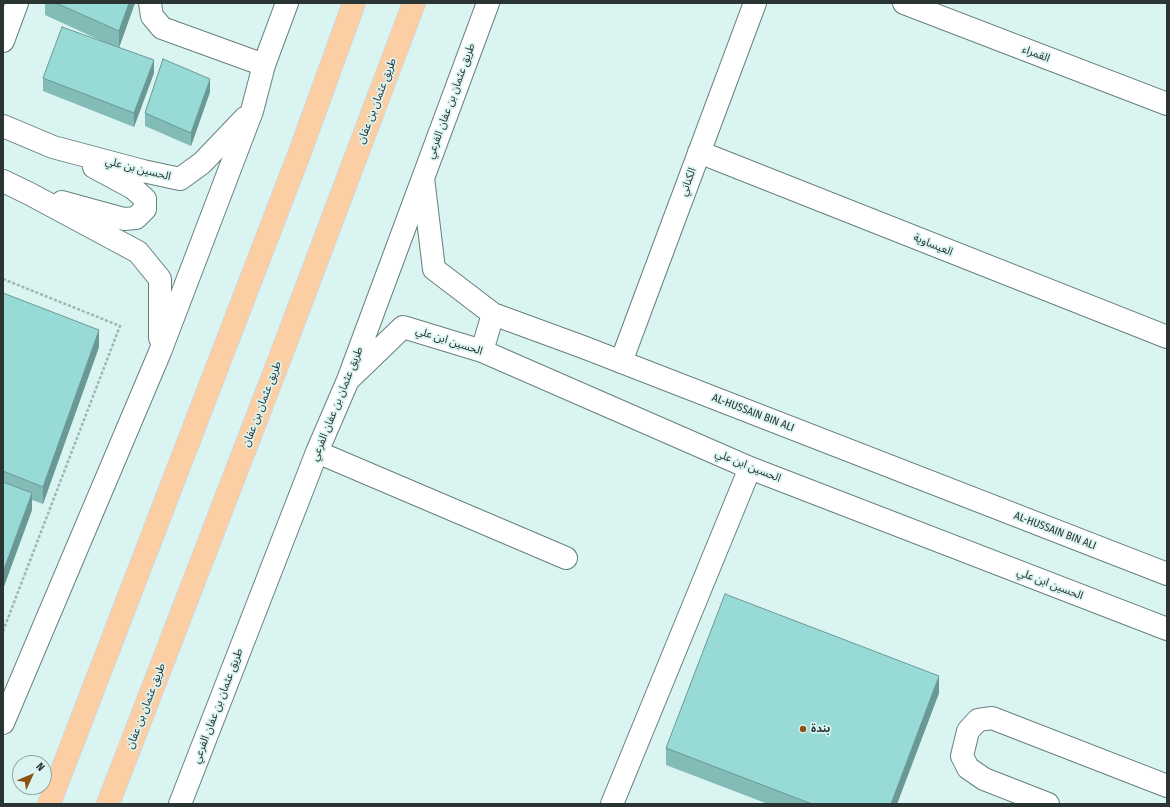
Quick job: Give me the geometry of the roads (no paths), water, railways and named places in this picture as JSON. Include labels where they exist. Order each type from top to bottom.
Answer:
[{"type":"main road","points":[[49,804],[297,159],[354,3]]},
{"type":"main road","name":"طريق عثمان بن عفان","points":[[108,804],[280,358],[414,3]]},
{"type":"street","points":[[3,41],[17,3]]},
{"type":"street","points":[[150,3],[152,16],[162,28],[264,65]]},
{"type":"street","points":[[3,723],[160,352],[252,111],[264,65],[287,3]]},
{"type":"street","name":"طريق عثمان بن عفان الفرعي","points":[[180,804],[317,452],[348,380],[488,3]]},
{"type":"street","name":"الكناني","points":[[621,362],[755,3]]},
{"type":"street","name":"القمراء","points":[[904,3],[1167,104]]},
{"type":"street","name":"الحسين بن علي","points":[[3,126],[53,147],[143,171],[180,179],[202,163],[252,111]]},
{"type":"street","points":[[30,194],[124,219],[136,218],[145,209],[145,199],[133,188],[53,147]]},
{"type":"street","name":"العيساوية","points":[[699,152],[1167,337]]},
{"type":"street","name":"AL-HUSSAIN BIN ALI","points":[[422,178],[434,269],[493,314],[621,362],[1167,574]]},
{"type":"street","points":[[3,181],[138,252],[160,279],[160,352]]},
{"type":"street","points":[[482,351],[493,314]]},
{"type":"street","name":"الحسين ابن علي","points":[[348,380],[403,327],[482,351],[750,468],[1167,629]]},
{"type":"street","points":[[317,452],[566,558]]},
{"type":"street","points":[[612,804],[750,468]]},
{"type":"street","points":[[1048,804],[984,779],[968,768],[962,756],[968,731],[978,720],[992,718],[1167,786]]},
{"type":"place","name":"بندة","points":[[803,729]]}]
